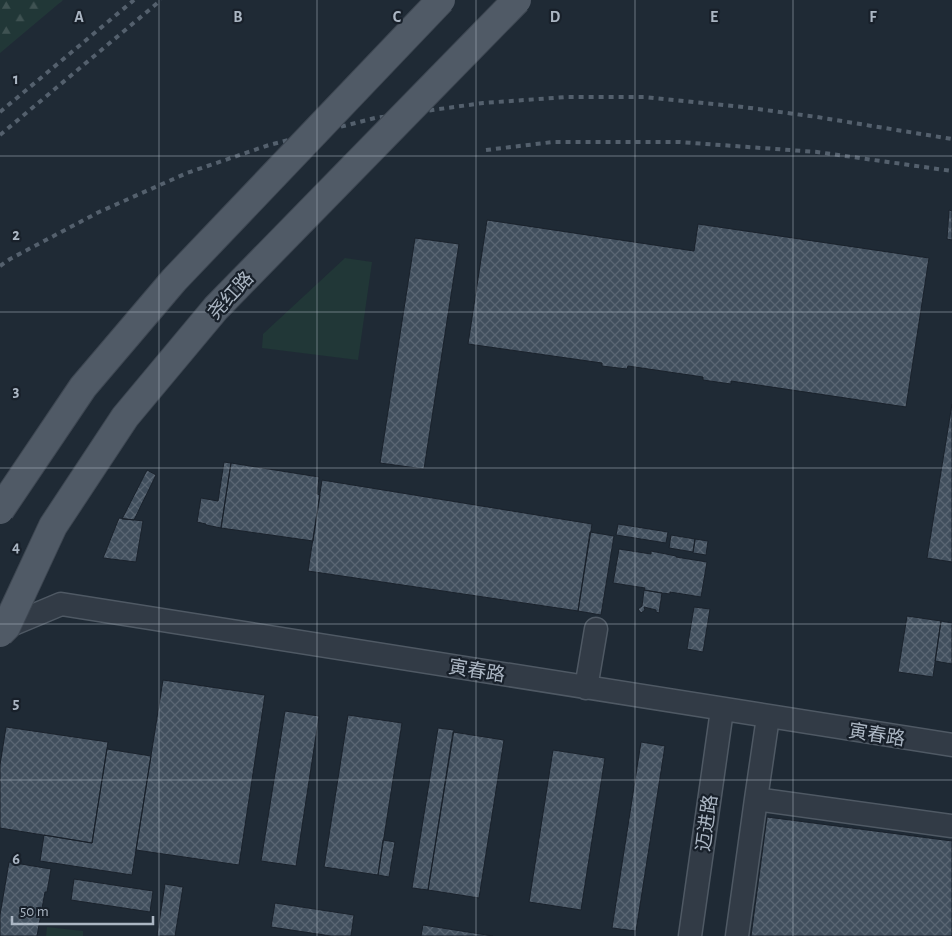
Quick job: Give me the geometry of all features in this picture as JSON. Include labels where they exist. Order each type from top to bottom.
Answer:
[{"type":"main road","points":[[0,510],[83,387],[174,280],[441,0]]},
{"type":"main road","name":"尧红路","points":[[3,630],[53,526],[125,416],[216,308],[517,0]]},
{"type":"street","name":"寅春路","points":[[3,630],[61,604],[952,745]]},
{"type":"street","points":[[586,688],[596,629]]},
{"type":"street","name":"迈进路","points":[[690,936],[722,710]]},
{"type":"street","points":[[737,936],[768,717]]},
{"type":"street","points":[[756,799],[952,826]]},
{"type":"green space","points":[[0,0],[63,0],[0,53]]},
{"type":"green space","points":[[345,258],[372,262],[358,360],[262,348],[263,334]]},
{"type":"green space","points":[[47,927],[83,931],[83,936],[46,936]]},
{"type":"building","points":[[949,210],[952,211],[952,240],[947,239]]},
{"type":"building","points":[[487,220],[694,251],[698,224],[929,258],[906,407],[731,381],[731,384],[703,380],[703,377],[628,366],[627,369],[602,366],[602,363],[468,344]]},
{"type":"building","points":[[415,238],[459,244],[424,469],[380,463]]},
{"type":"building","points":[[952,404],[952,562],[927,558]]},
{"type":"building","points":[[224,462],[231,463],[221,528],[197,522],[201,498],[218,501]]},
{"type":"building","points":[[231,463],[319,477],[317,494],[320,495],[313,541],[221,528]]},
{"type":"building","points":[[147,470],[156,475],[134,520],[122,519]]},
{"type":"building","points":[[322,480],[592,524],[578,611],[308,571]]},
{"type":"building","points":[[119,518],[143,521],[136,562],[103,558]]},
{"type":"building","points":[[618,524],[668,532],[666,543],[616,535]]},
{"type":"building","points":[[590,532],[614,536],[601,615],[578,611]]},
{"type":"building","points":[[671,535],[695,539],[693,552],[669,548]]},
{"type":"building","points":[[695,539],[708,541],[706,555],[693,553]]},
{"type":"building","points":[[619,549],[651,554],[651,551],[707,562],[701,597],[670,592],[670,594],[662,593],[613,583]]},
{"type":"building","points":[[644,590],[662,593],[659,613],[656,610],[644,607],[645,610],[641,613],[638,609],[642,606]]},
{"type":"building","points":[[694,607],[710,609],[703,652],[687,649]]},
{"type":"building","points":[[907,616],[941,621],[933,677],[898,672]]},
{"type":"building","points":[[941,621],[952,623],[952,664],[935,661]]},
{"type":"building","points":[[163,680],[265,695],[239,865],[136,850]]},
{"type":"building","points":[[285,711],[319,716],[296,866],[261,861]]},
{"type":"building","points":[[348,715],[402,723],[378,875],[324,867]]},
{"type":"building","points":[[6,727],[108,742],[92,843],[0,828],[0,765]]},
{"type":"building","points":[[438,728],[454,730],[428,890],[412,888]]},
{"type":"building","points":[[453,732],[504,740],[479,898],[428,890]]},
{"type":"building","points":[[641,742],[665,746],[636,931],[612,928]]},
{"type":"building","points":[[107,749],[151,756],[132,875],[40,861],[44,835],[92,843]]},
{"type":"building","points":[[553,750],[605,758],[581,910],[529,902]]},
{"type":"building","points":[[767,817],[952,841],[952,936],[751,936]]},
{"type":"building","points":[[383,840],[395,842],[389,877],[378,875]]},
{"type":"building","points":[[9,862],[51,869],[37,936],[0,936],[0,915]]},
{"type":"building","points":[[74,879],[153,891],[150,912],[71,900]]},
{"type":"building","points":[[165,884],[183,887],[175,936],[157,936]]},
{"type":"building","points":[[275,903],[354,915],[351,936],[331,936],[271,927]]},
{"type":"building","points":[[423,925],[493,936],[421,936]]},
{"type":"railway","points":[[0,112],[134,0]]},
{"type":"railway","points":[[0,135],[161,0]]},
{"type":"railway","points":[[0,266],[99,212],[187,173],[269,145],[375,118],[483,103],[567,97],[644,97],[817,117],[952,139]]},
{"type":"railway","points":[[486,150],[553,142],[679,142],[817,152],[952,171]]}]
